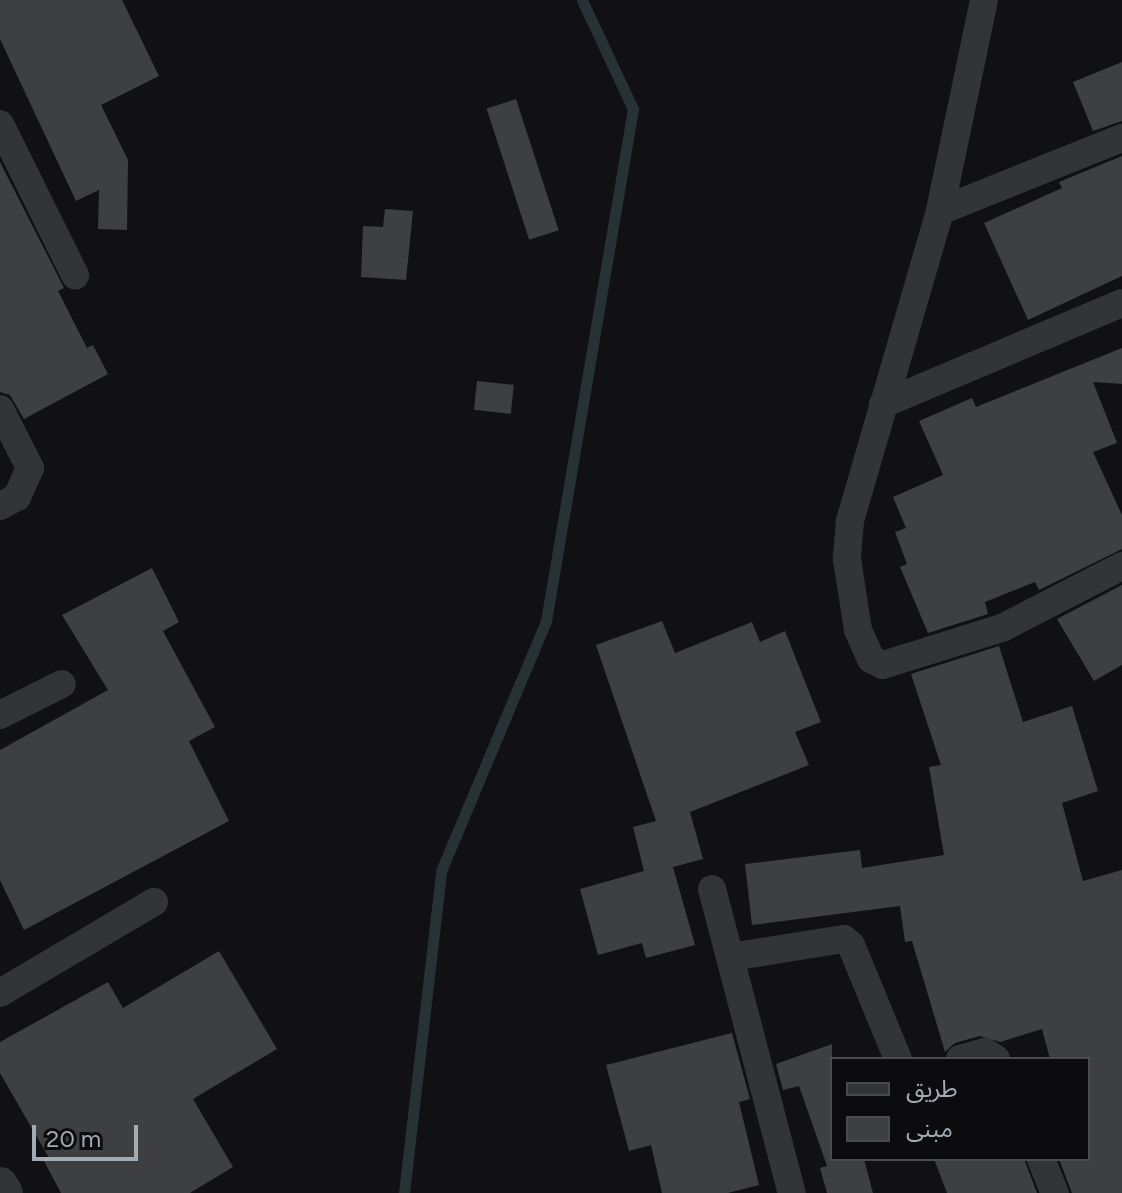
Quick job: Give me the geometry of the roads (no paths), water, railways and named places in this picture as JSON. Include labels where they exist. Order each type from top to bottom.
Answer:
[{"type":"street","points":[[984,0],[940,211],[850,521],[847,559],[858,630],[875,663],[883,665],[1004,627],[1122,566]]},
{"type":"street","points":[[0,124],[75,275]]},
{"type":"street","points":[[940,211],[1122,138]]},
{"type":"street","points":[[883,404],[1122,303]]},
{"type":"street","points":[[0,409],[30,468],[17,497],[0,506]]},
{"type":"street","points":[[0,715],[62,684]]},
{"type":"street","points":[[712,889],[792,1193]]},
{"type":"street","points":[[0,993],[154,902]]},
{"type":"street","points":[[731,957],[829,938],[844,939],[851,945],[897,1057]]},
{"type":"street","points":[[967,1057],[985,1052],[993,1057]]},
{"type":"street","points":[[1042,1161],[1055,1193]]},
{"type":"street","points":[[0,1185],[5,1193]]},
{"type":"waterway","points":[[404,1193],[441,871],[546,621],[633,109],[582,0]]}]
